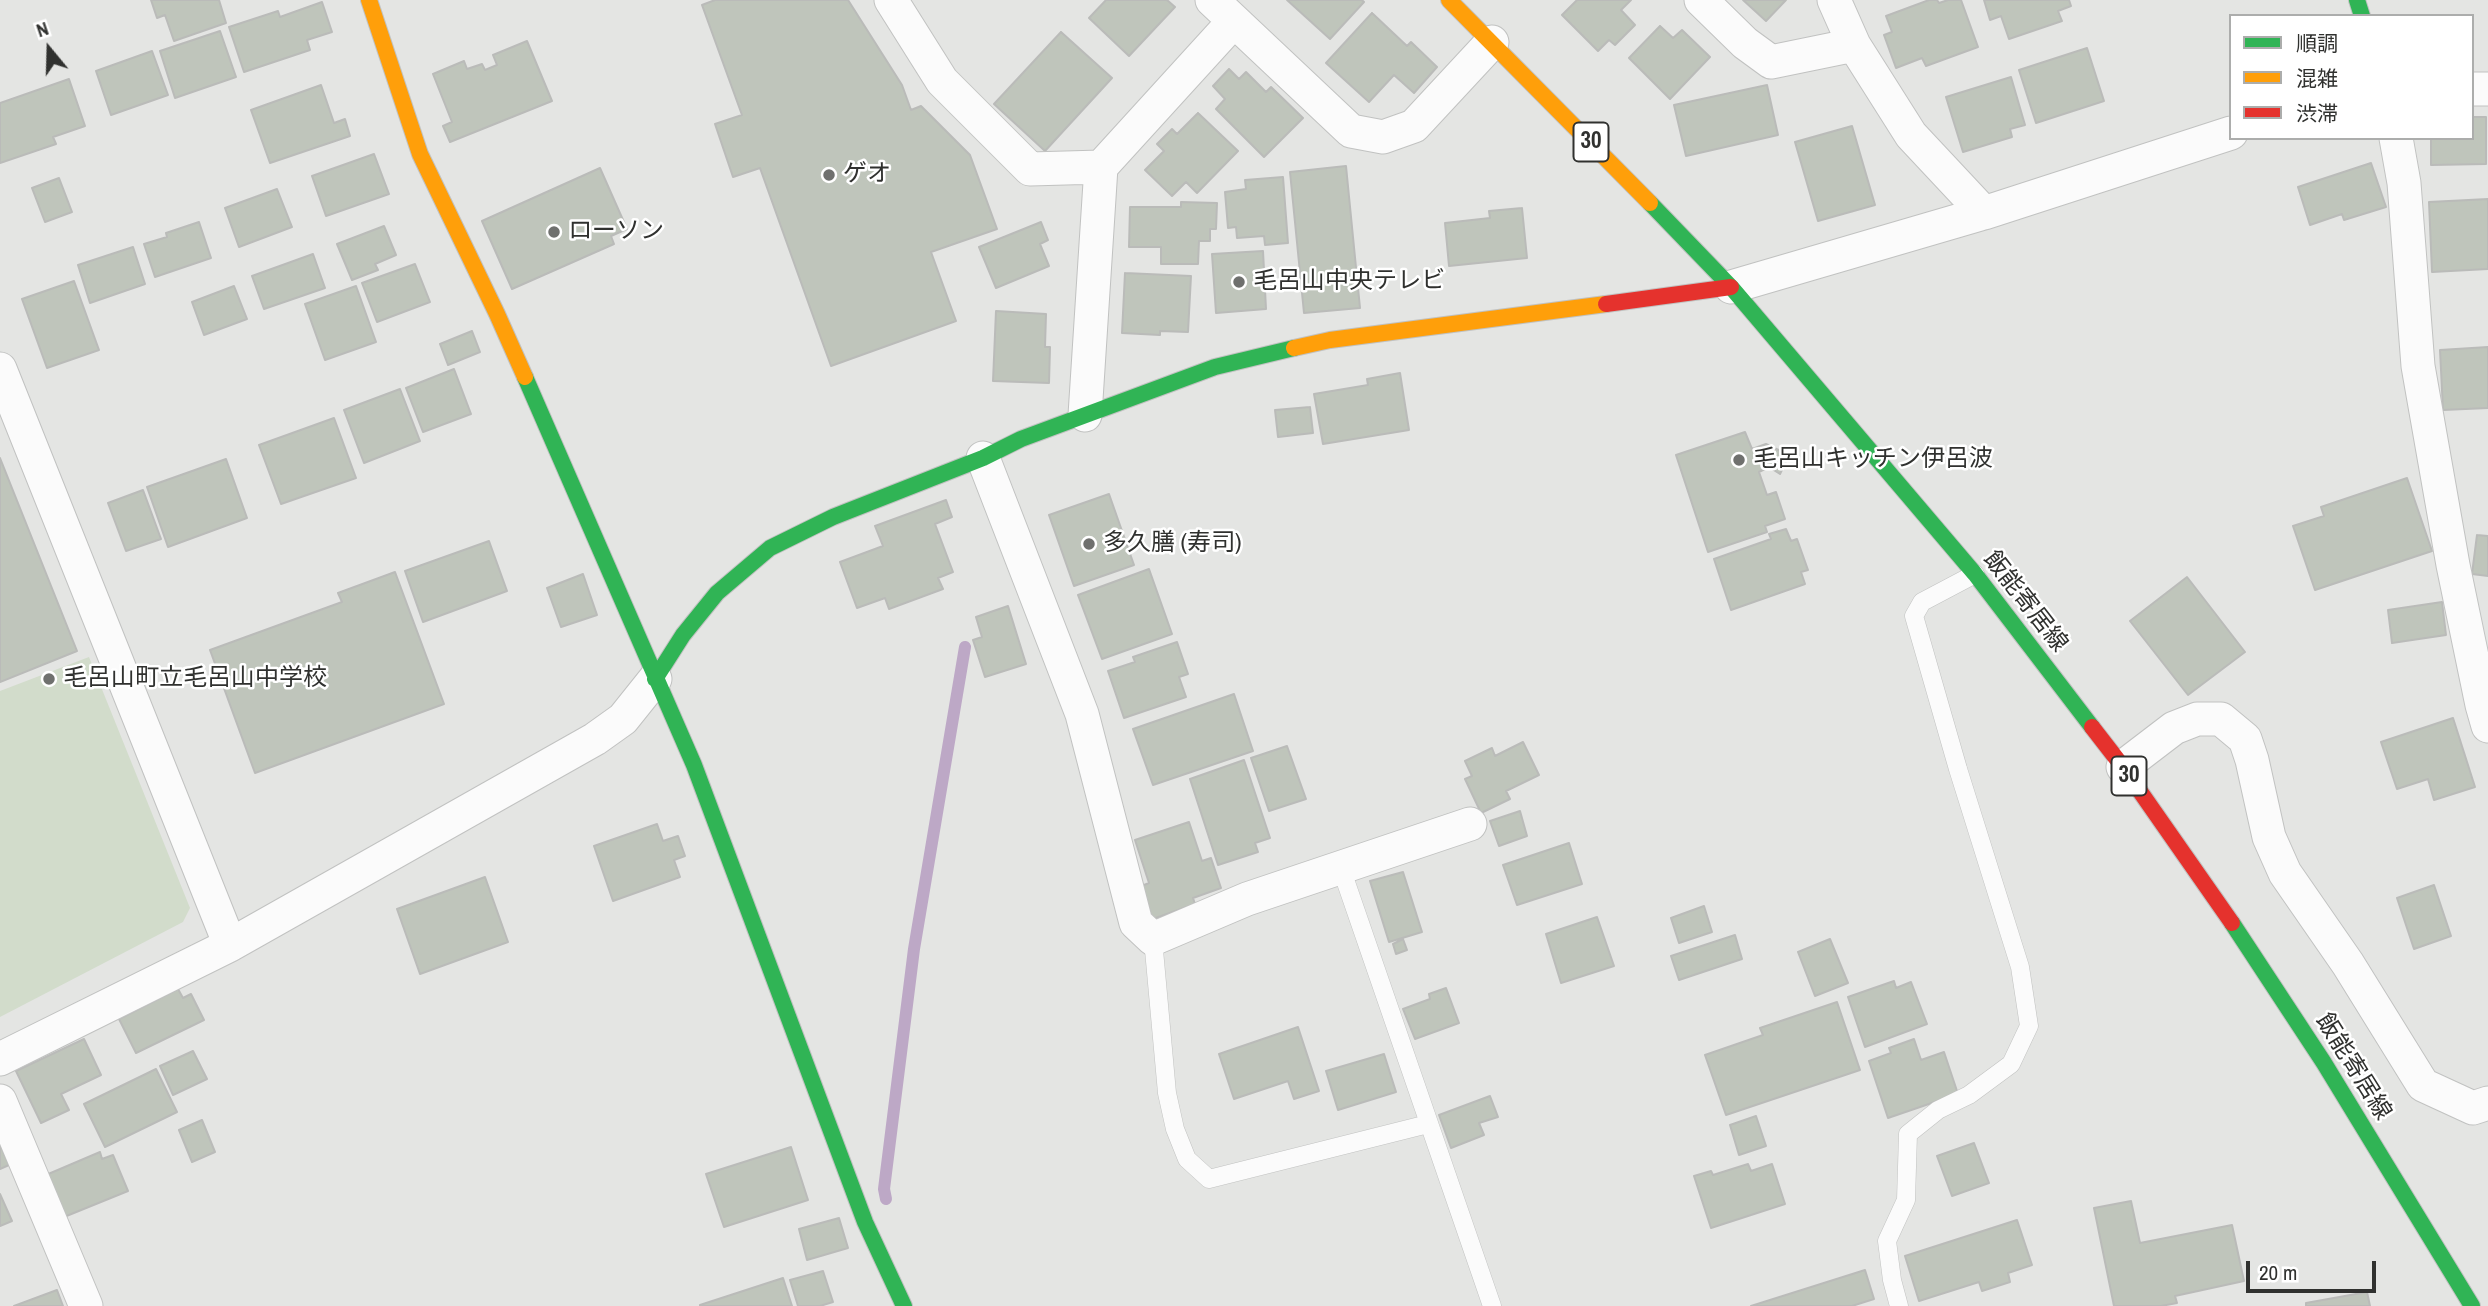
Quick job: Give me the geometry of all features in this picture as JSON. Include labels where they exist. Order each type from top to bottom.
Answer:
[{"type":"street","points":[[369,0],[420,154],[502,327],[694,765],[865,1222],[904,1306]]},
{"type":"street","points":[[891,0],[942,81],[1030,169],[1101,167]]},
{"type":"street","name":"飯能寄居線","points":[[1449,0],[1731,287],[1975,574],[2123,767],[2224,911],[2382,1156],[2472,1306]]},
{"type":"street","points":[[1701,0],[1745,43],[1771,62],[1854,45]]},
{"type":"street","points":[[1840,2],[1854,45],[1911,135],[1984,213]]},
{"type":"street","points":[[1084,415],[1101,167],[1223,10],[1351,131],[1383,137],[1413,127],[1492,42]]},
{"type":"street","points":[[0,1059],[230,945],[595,739],[624,719],[716,593],[770,548],[833,517],[983,458],[1021,439],[1214,367],[1329,340],[1731,287],[1984,213],[2229,134]]},
{"type":"street","points":[[2396,140],[2404,183],[2418,366],[2453,565],[2488,726]]},
{"type":"street","points":[[0,369],[230,945]]},
{"type":"street","points":[[983,458],[1082,714],[1136,923],[1153,939],[1247,899],[1470,824]]},
{"type":"street","points":[[2123,767],[2174,728],[2197,719],[2221,719],[2245,739],[2269,837],[2286,873],[2348,964],[2423,1085],[2473,1108],[2488,1103]]},
{"type":"street","points":[[0,1101],[86,1306]]},
{"type":"lane","points":[[1899,1306],[1892,1280],[1887,1241],[1906,1200],[1908,1134],[1938,1110],[1969,1095],[2011,1064],[2029,1026],[2021,967],[1958,769],[1914,616],[1922,602],[1975,574]]},
{"type":"lane","points":[[1341,868],[1492,1306]]},
{"type":"lane","points":[[1153,939],[1167,1093],[1175,1129],[1187,1159],[1209,1179],[1428,1124]]},
{"type":"green space","name":"毛呂山町立毛呂山中学校","points":[[89,657],[190,908],[183,922],[0,1017],[0,691]]},
{"type":"building","points":[[151,0],[219,0],[226,23],[174,41],[165,15],[157,18]]},
{"type":"building","points":[[715,0],[848,0],[902,85],[911,110],[921,106],[970,155],[997,229],[931,252],[956,321],[831,366],[760,168],[733,177],[715,124],[742,115],[702,5]]},
{"type":"building","points":[[1106,0],[1167,0],[1175,7],[1129,56],[1089,18]]},
{"type":"building","points":[[1287,0],[1362,0],[1364,2],[1330,39]]},
{"type":"building","points":[[1577,0],[1631,0],[1621,10],[1635,25],[1615,45],[1609,40],[1598,51],[1562,15]]},
{"type":"building","points":[[1743,0],[1786,0],[1766,21]]},
{"type":"building","points":[[1929,0],[1937,0],[1939,3],[1961,0],[1978,47],[1926,66],[1922,58],[1896,68],[1884,35],[1892,32],[1886,16]]},
{"type":"building","points":[[1984,0],[2069,0],[2071,6],[2058,11],[2062,21],[2009,39],[2001,16],[1990,20]]},
{"type":"building","points":[[322,2],[332,32],[307,40],[310,50],[244,72],[229,27],[278,11],[280,17]]},
{"type":"building","points":[[1372,13],[1407,46],[1411,42],[1437,67],[1414,93],[1394,75],[1369,102],[1326,63]]},
{"type":"building","points":[[1660,26],[1673,38],[1682,30],[1710,57],[1670,99],[1629,58]]},
{"type":"building","points":[[220,31],[236,77],[175,98],[160,51]]},
{"type":"building","points":[[1061,32],[1112,78],[1045,151],[994,104]]},
{"type":"building","points":[[527,41],[552,101],[450,142],[443,126],[452,122],[433,74],[464,61],[467,69],[482,64],[485,70],[497,65],[493,55]]},
{"type":"building","points":[[2087,48],[2104,101],[2036,123],[2019,70]]},
{"type":"building","points":[[152,51],[168,95],[111,115],[96,71]]},
{"type":"building","points":[[1229,69],[1239,79],[1246,72],[1266,92],[1271,87],[1303,118],[1264,157],[1216,109],[1225,99],[1213,86]]},
{"type":"building","points":[[2011,77],[2025,125],[2010,129],[2012,137],[1963,152],[1946,97]]},
{"type":"building","points":[[69,79],[85,126],[53,137],[56,144],[0,163],[0,103]]},
{"type":"building","points":[[321,85],[334,123],[345,119],[350,136],[270,163],[251,110]]},
{"type":"building","points":[[1767,85],[1778,135],[1686,156],[1674,105]]},
{"type":"building","points":[[1198,113],[1238,151],[1197,193],[1186,182],[1172,196],[1145,170],[1164,151],[1157,144],[1172,129],[1177,134]]},
{"type":"building","points":[[2474,117],[2486,117],[2486,164],[2431,165],[2431,140],[2474,140]]},
{"type":"building","points":[[1852,126],[1875,205],[1818,221],[1795,142]]},
{"type":"building","points":[[374,154],[389,194],[326,216],[312,176]]},
{"type":"building","points":[[2371,163],[2386,207],[2344,220],[2342,214],[2310,225],[2298,187]]},
{"type":"building","points":[[1346,166],[1360,308],[1304,313],[1290,172]]},
{"type":"building","points":[[600,168],[627,229],[611,236],[614,244],[512,289],[482,221]]},
{"type":"building","points":[[1283,177],[1288,243],[1265,245],[1264,236],[1237,238],[1236,227],[1228,228],[1225,192],[1246,189],[1245,180]]},
{"type":"building","points":[[59,178],[72,212],[45,222],[32,188]]},
{"type":"building","points":[[277,189],[292,227],[239,247],[225,208]]},
{"type":"building","points":[[2488,199],[2488,269],[2432,272],[2429,202]]},
{"type":"building","points":[[1181,202],[1217,203],[1216,229],[1210,229],[1210,241],[1199,241],[1198,264],[1161,264],[1161,247],[1129,247],[1130,207],[1181,207]]},
{"type":"building","points":[[1522,208],[1527,258],[1449,266],[1445,223],[1490,218],[1489,211]]},
{"type":"building","points":[[199,222],[211,258],[155,277],[144,244]]},
{"type":"building","points":[[1041,222],[1048,240],[1040,244],[1049,266],[996,288],[979,247]]},
{"type":"building","points":[[384,226],[396,255],[375,264],[378,270],[352,280],[337,244]]},
{"type":"building","points":[[133,247],[145,284],[90,303],[78,265]]},
{"type":"building","name":"毛呂山中央テレビ","points":[[1263,251],[1266,309],[1216,313],[1212,254]]},
{"type":"building","points":[[313,254],[325,288],[264,309],[252,276]]},
{"type":"building","points":[[415,264],[430,302],[377,322],[362,283]]},
{"type":"building","points":[[1125,273],[1191,276],[1188,332],[1160,331],[1160,335],[1122,333]]},
{"type":"building","points":[[74,281],[99,350],[47,368],[22,299]]},
{"type":"building","points":[[234,286],[247,319],[204,335],[192,302]]},
{"type":"building","points":[[356,286],[376,342],[325,360],[305,304]]},
{"type":"building","points":[[996,311],[1046,314],[1045,347],[1050,347],[1049,383],[993,381]]},
{"type":"building","points":[[472,331],[480,352],[448,365],[440,344]]},
{"type":"building","points":[[2488,347],[2488,408],[2443,410],[2440,350]]},
{"type":"building","points":[[454,369],[471,414],[423,432],[406,388]]},
{"type":"building","points":[[1400,373],[1409,430],[1323,444],[1314,394],[1368,385],[1367,379]]},
{"type":"building","points":[[400,389],[420,441],[364,463],[344,410]]},
{"type":"building","points":[[1310,407],[1313,433],[1278,437],[1275,410]]},
{"type":"building","points":[[334,418],[356,478],[281,504],[259,445]]},
{"type":"building","points":[[1745,432],[1752,449],[1766,444],[1789,455],[1780,474],[1769,467],[1759,472],[1767,495],[1776,492],[1785,519],[1765,526],[1767,532],[1708,552],[1676,455]]},
{"type":"building","points":[[0,458],[77,651],[0,682]]},
{"type":"building","points":[[226,459],[247,518],[168,547],[147,487]]},
{"type":"building","points":[[2407,478],[2432,551],[2315,590],[2293,526],[2324,516],[2321,507]]},
{"type":"building","points":[[143,490],[161,539],[126,551],[108,503]]},
{"type":"building","points":[[1109,494],[1134,565],[1074,586],[1049,515]]},
{"type":"building","points":[[946,500],[952,517],[935,524],[953,572],[938,578],[943,589],[889,609],[885,598],[857,608],[840,562],[883,546],[875,526]]},
{"type":"building","points":[[1786,529],[1791,541],[1797,539],[1808,570],[1801,572],[1805,584],[1731,610],[1714,559],[1771,539],[1769,534]]},
{"type":"building","points":[[2477,535],[2488,536],[2488,576],[2472,574]]},
{"type":"building","points":[[489,541],[507,591],[423,622],[405,571]]},
{"type":"building","points":[[1149,569],[1172,634],[1102,659],[1078,595]]},
{"type":"building","points":[[395,572],[444,704],[255,773],[210,650],[342,602],[338,593]]},
{"type":"building","points":[[583,574],[597,615],[561,627],[547,588]]},
{"type":"building","points":[[2187,577],[2245,652],[2188,695],[2130,621]]},
{"type":"building","points":[[2442,602],[2446,635],[2392,643],[2388,610]]},
{"type":"building","points":[[1008,606],[1026,664],[985,677],[973,640],[982,637],[976,617]]},
{"type":"building","points":[[1177,642],[1188,674],[1179,677],[1186,697],[1124,718],[1108,671],[1135,662],[1133,657]]},
{"type":"building","points":[[1234,694],[1253,751],[1153,785],[1133,729]]},
{"type":"building","points":[[2453,718],[2475,787],[2434,800],[2428,779],[2397,789],[2381,742]]},
{"type":"building","points":[[1523,742],[1539,775],[1506,791],[1510,799],[1481,813],[1465,779],[1472,776],[1465,761],[1492,748],[1495,756]]},
{"type":"building","points":[[1287,746],[1306,799],[1269,811],[1251,758]]},
{"type":"building","points":[[1244,760],[1270,838],[1255,843],[1258,852],[1218,865],[1190,779]]},
{"type":"building","points":[[1520,811],[1527,836],[1499,846],[1490,821]]},
{"type":"building","points":[[1189,822],[1202,861],[1211,858],[1221,888],[1193,898],[1195,904],[1150,920],[1139,887],[1149,883],[1135,840]]},
{"type":"building","points":[[657,824],[663,841],[678,836],[685,856],[674,860],[680,877],[613,901],[594,846]]},
{"type":"building","points":[[1569,843],[1582,884],[1517,905],[1503,865]]},
{"type":"building","points":[[1403,872],[1422,932],[1389,942],[1370,881]]},
{"type":"building","points":[[485,877],[508,942],[420,974],[397,909]]},
{"type":"building","points":[[2434,885],[2451,936],[2414,949],[2397,898]]},
{"type":"building","points":[[1704,906],[1712,932],[1679,943],[1671,918]]},
{"type":"building","points":[[1597,917],[1614,966],[1561,983],[1546,934]]},
{"type":"building","points":[[1735,935],[1742,959],[1679,980],[1671,956]]},
{"type":"building","points":[[1403,939],[1407,950],[1396,954],[1393,944]]},
{"type":"building","points":[[1830,939],[1848,983],[1815,996],[1798,952]]},
{"type":"building","points":[[1894,981],[1896,988],[1911,982],[1927,1024],[1865,1047],[1848,997]]},
{"type":"building","points":[[1446,988],[1459,1023],[1415,1039],[1403,1009],[1430,999],[1429,994]]},
{"type":"building","points":[[178,989],[183,998],[191,994],[204,1020],[136,1053],[119,1019]]},
{"type":"building","points":[[1837,1002],[1860,1070],[1726,1115],[1705,1055],[1763,1035],[1760,1028]]},
{"type":"building","points":[[1298,1027],[1319,1091],[1294,1099],[1288,1081],[1234,1099],[1219,1054]]},
{"type":"building","points":[[84,1039],[101,1075],[61,1094],[69,1110],[41,1123],[16,1071]]},
{"type":"building","points":[[1914,1039],[1921,1060],[1944,1052],[1958,1094],[1888,1118],[1869,1061],[1891,1053],[1889,1048]]},
{"type":"building","points":[[193,1051],[207,1079],[173,1095],[160,1066]]},
{"type":"building","points":[[1384,1054],[1396,1092],[1338,1110],[1326,1071]]},
{"type":"building","points":[[156,1069],[177,1112],[105,1147],[84,1104]]},
{"type":"building","points":[[1490,1096],[1498,1117],[1479,1123],[1484,1135],[1451,1148],[1439,1115]]},
{"type":"building","points":[[1756,1116],[1766,1146],[1739,1155],[1730,1125]]},
{"type":"building","points":[[202,1120],[215,1152],[192,1162],[179,1130]]},
{"type":"building","points":[[1974,1143],[1989,1183],[1952,1196],[1937,1156]]},
{"type":"building","points":[[0,1144],[9,1165],[0,1169]]},
{"type":"building","points":[[791,1147],[808,1200],[724,1227],[706,1174]]},
{"type":"building","points":[[100,1152],[102,1159],[113,1155],[128,1191],[64,1217],[46,1175]]},
{"type":"building","points":[[1748,1164],[1751,1171],[1772,1164],[1785,1204],[1711,1228],[1694,1176],[1711,1171],[1713,1175]]},
{"type":"building","points":[[0,1194],[12,1221],[0,1226]]},
{"type":"building","points":[[2131,1201],[2140,1243],[2232,1225],[2244,1281],[2175,1296],[2177,1303],[2161,1306],[2114,1306],[2094,1208]]},
{"type":"building","points":[[839,1218],[848,1248],[807,1260],[799,1229]]},
{"type":"building","points":[[2017,1220],[2032,1265],[2008,1273],[2010,1282],[1982,1291],[1979,1282],[1919,1301],[1905,1256]]},
{"type":"building","points":[[1865,1270],[1874,1299],[1852,1306],[1751,1306]]},
{"type":"building","points":[[823,1271],[833,1302],[820,1306],[798,1306],[790,1280]]},
{"type":"building","points":[[783,1278],[792,1306],[700,1306],[700,1305]]},
{"type":"building","points":[[57,1290],[63,1306],[14,1306]]},
{"type":"building","points":[[2367,1292],[2370,1306],[2306,1306],[2306,1303]]},
{"type":"waterway","points":[[886,1199],[884,1189],[914,949],[965,647]]},
{"type":"traffic: fast","points":[[2357,0],[2361,14]]},
{"type":"traffic: fast","points":[[1650,203],[1731,287],[1975,574],[2092,727]]},
{"type":"traffic: fast","points":[[655,679],[683,635],[717,593],[770,548],[833,517],[983,458],[1021,439],[1215,367],[1294,348]]},
{"type":"traffic: fast","points":[[525,377],[694,765],[865,1222],[904,1306]]},
{"type":"traffic: fast","points":[[2232,923],[2324,1063],[2472,1306]]},
{"type":"traffic: slow","points":[[369,0],[420,154],[525,377]]},
{"type":"traffic: slow","points":[[1449,0],[1650,203]]},
{"type":"traffic: slow","points":[[1294,348],[1330,340],[1606,304]]},
{"type":"traffic: jam","points":[[1606,304],[1731,287]]},
{"type":"traffic: jam","points":[[2092,727],[2232,923]]},
{"type":"place","name":"ゲオ","points":[[829,175]]},
{"type":"place","name":"ローソン","points":[[554,232]]},
{"type":"place","name":"毛呂山中央テレビ","points":[[1239,282]]},
{"type":"place","name":"毛呂山キッチン伊呂波","points":[[1739,460]]},
{"type":"place","name":"多久膳 (寿司)","points":[[1089,544]]},
{"type":"place","name":"毛呂山町立毛呂山中学校","points":[[49,679]]}]
